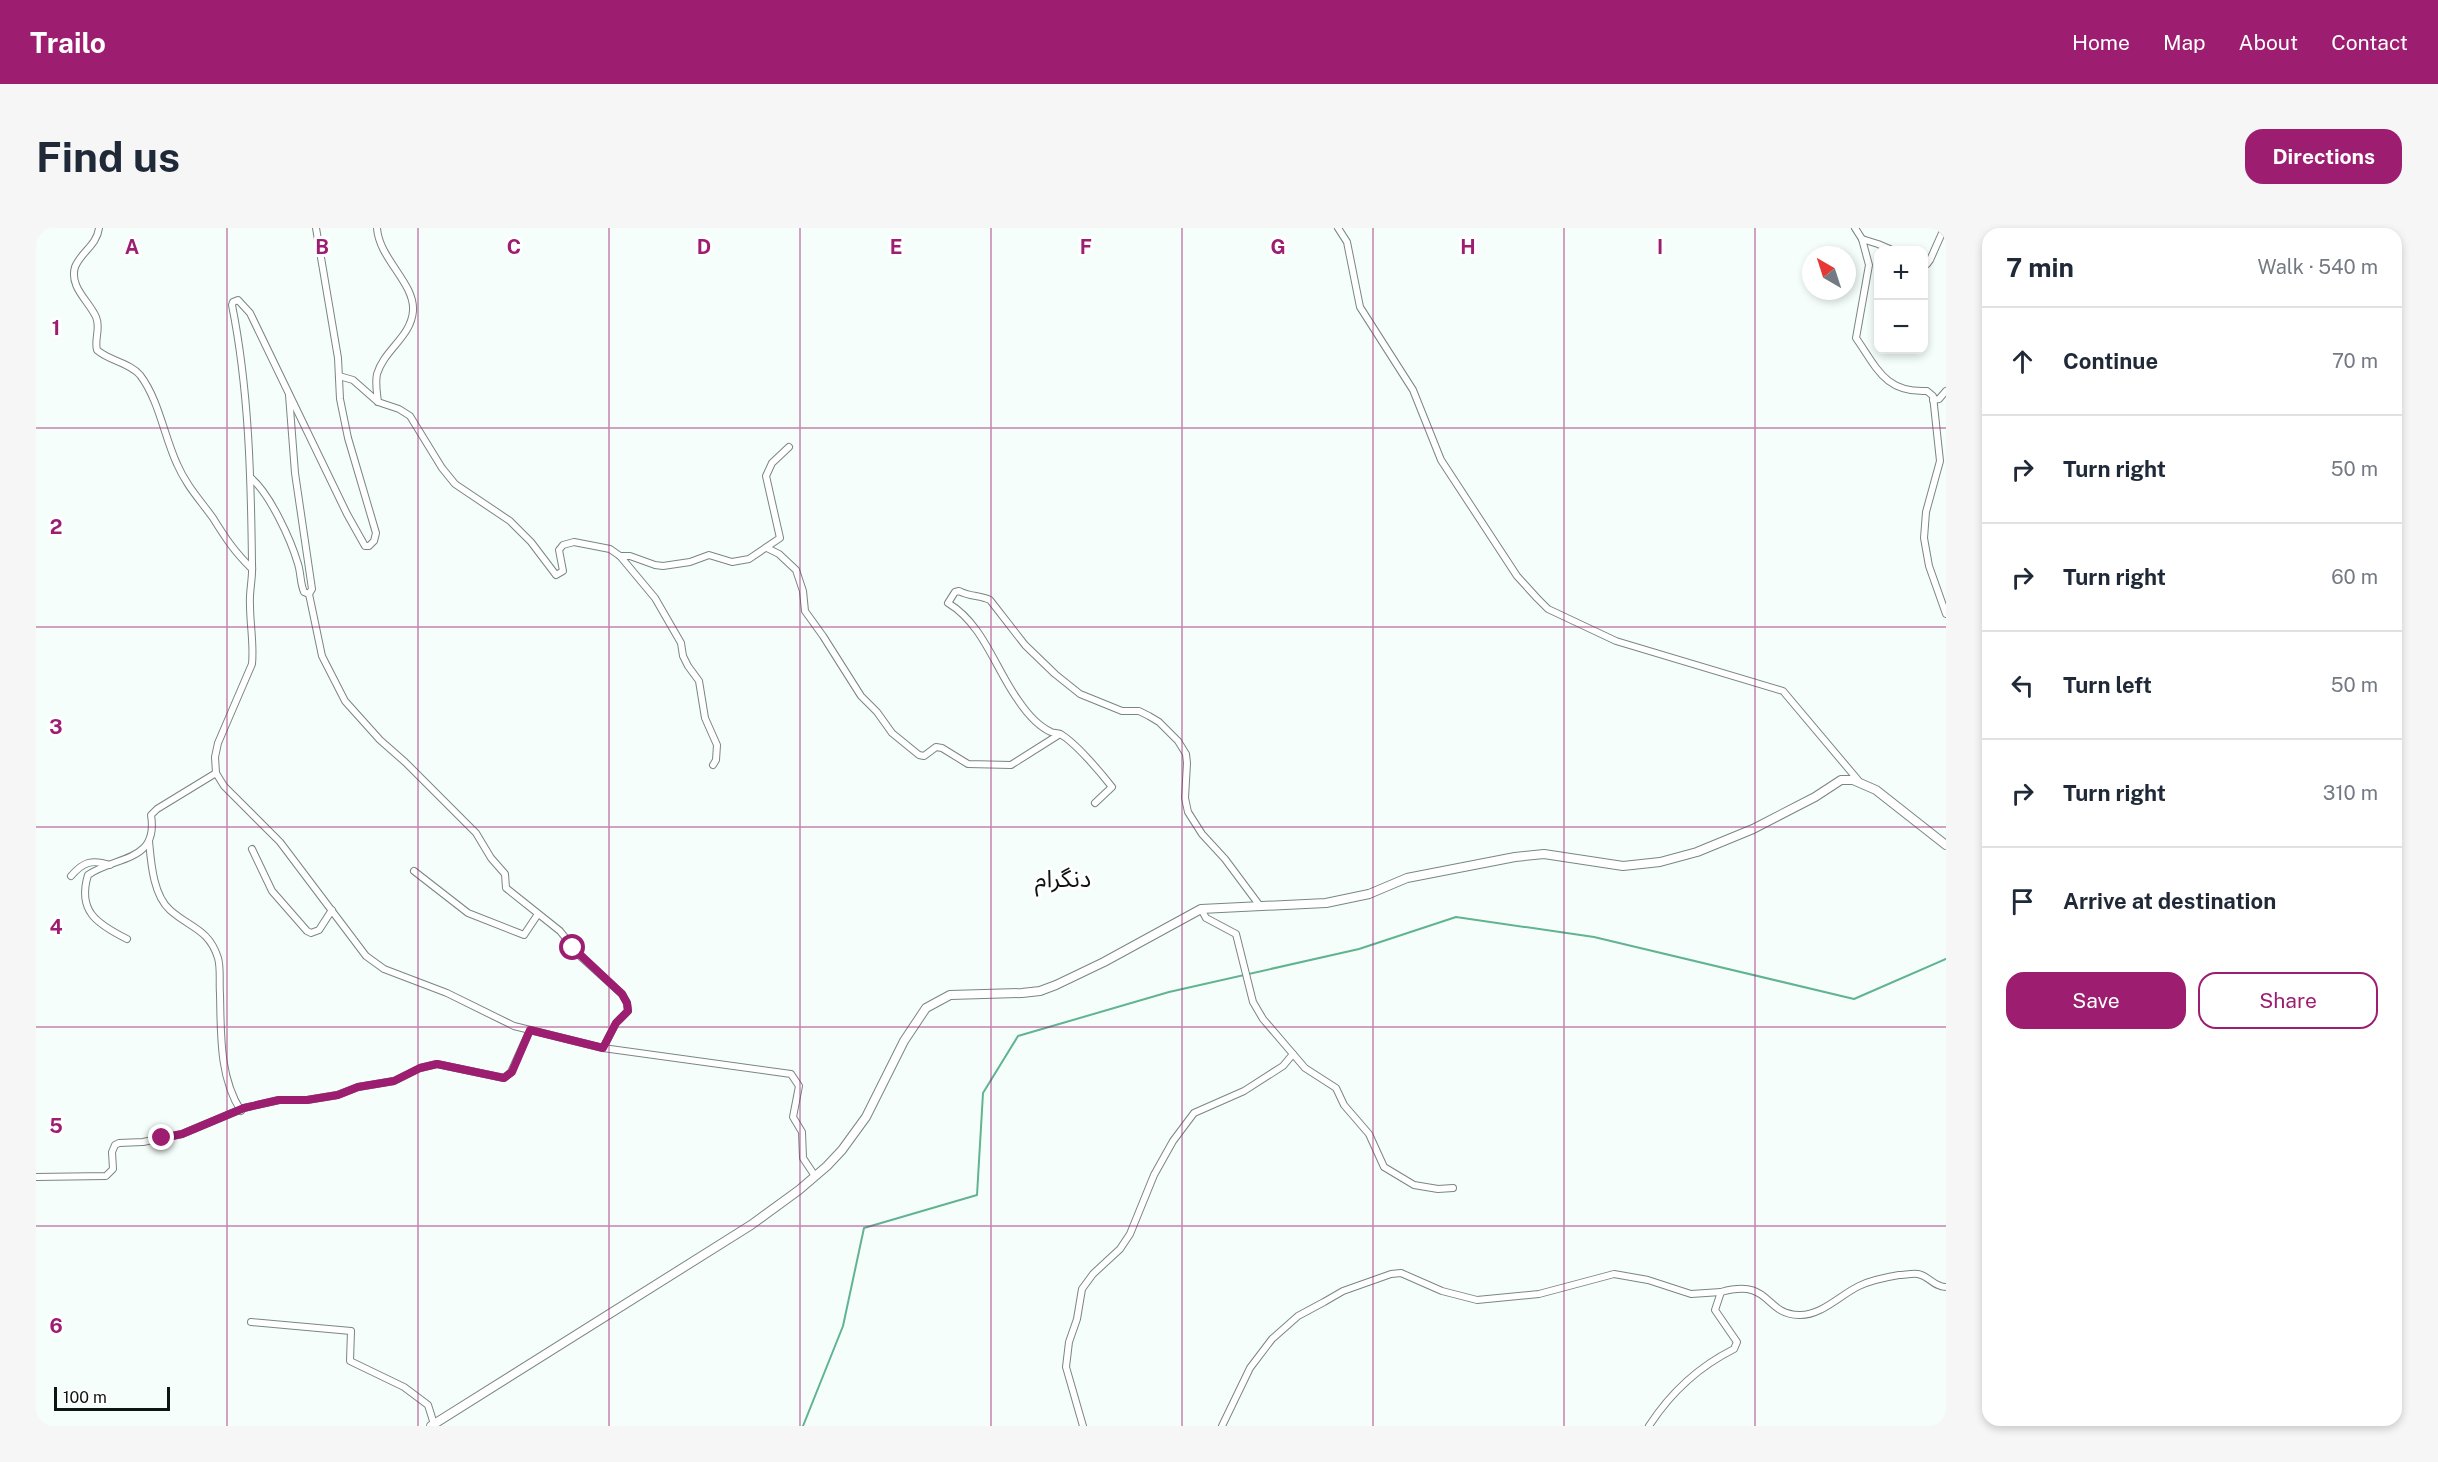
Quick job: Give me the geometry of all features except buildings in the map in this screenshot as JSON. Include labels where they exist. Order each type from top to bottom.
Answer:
[{"type":"main road","points":[[432,1425],[750,1225],[815,1176],[842,1150],[866,1117],[904,1041],[926,1008],[950,995],[1022,993],[1056,985],[1201,909],[1326,903],[1369,894],[1407,878],[1515,857],[1544,854],[1623,866],[1660,862],[1697,852],[1753,829],[1815,797],[1841,780],[1860,783],[1876,790],[1946,845]]},
{"type":"street","points":[[99,228],[92,246],[82,255],[74,269],[76,287],[97,318],[97,350],[103,356],[127,365],[139,374],[154,402],[177,465],[190,489],[228,543],[252,569]]},
{"type":"street","points":[[316,228],[324,266],[340,399],[348,438],[376,533],[374,541],[369,546],[365,546],[347,514],[250,313],[238,300],[233,302],[251,478],[252,569],[249,604],[254,651],[252,664],[218,743],[215,757],[216,773],[224,786],[280,842],[366,956],[384,969],[447,993],[514,1026],[603,1048],[791,1074],[799,1086],[793,1117],[802,1132],[803,1158],[815,1176]]},
{"type":"street","points":[[377,228],[378,237],[393,269],[413,298],[413,314],[406,333],[384,359],[377,375],[378,402]]},
{"type":"street","points":[[1338,228],[1347,242],[1360,307],[1413,390],[1441,460],[1517,576],[1537,598],[1548,609],[1616,640],[1782,691],[1860,783]]},
{"type":"street","points":[[1855,228],[1862,239],[1869,265],[1856,338],[1883,378],[1911,392],[1932,392],[1940,461],[1926,512],[1924,538],[1929,566],[1946,614]]},
{"type":"street","points":[[1928,263],[1942,233],[1946,230]]},
{"type":"street","points":[[1862,239],[1883,246]]},
{"type":"street","points":[[339,376],[353,380],[378,402],[399,409],[410,416],[442,468],[455,483],[510,521],[531,542],[556,575],[563,571],[559,550],[563,545],[574,542],[603,546],[620,556],[655,598],[681,643],[683,656],[688,666],[699,681],[705,718],[717,745],[716,760],[713,765]]},
{"type":"street","points":[[1933,400],[1940,399],[1946,391]]},
{"type":"street","points":[[289,393],[288,406],[312,589],[309,594],[322,656],[345,701],[380,740],[476,833],[491,858],[505,874],[506,888],[560,931],[580,956],[622,994],[628,1011],[616,1023],[603,1048]]},
{"type":"street","points":[[620,556],[630,556],[655,566],[690,562],[709,555],[732,562],[750,559],[780,538],[766,476],[772,463],[789,447]]},
{"type":"street","points":[[251,478],[259,484],[284,529],[300,568],[302,588],[309,594]]},
{"type":"street","points":[[766,548],[779,554],[796,570],[805,611],[861,696],[877,712],[896,738],[919,756],[924,756],[936,747],[942,748],[968,764],[1011,765],[1060,734]]},
{"type":"street","points":[[1095,803],[1112,787],[1083,755],[1060,734],[1052,733],[1041,726],[1018,700],[976,630],[960,612],[948,603],[955,592],[959,591],[968,596],[990,600],[1025,645],[1080,694],[1122,711],[1139,711],[1159,722],[1170,733],[1186,754],[1185,798],[1188,812],[1202,834],[1225,859],[1260,906]]},
{"type":"street","points":[[127,939],[92,917],[86,904],[84,891],[87,875],[131,858],[149,841],[153,831],[151,815],[156,809],[216,773]]},
{"type":"street","points":[[149,841],[155,878],[166,906],[211,940],[219,960],[220,1030],[225,1068],[233,1098],[241,1111]]},
{"type":"street","points":[[252,849],[272,891],[307,931],[311,933],[319,930],[332,910]]},
{"type":"street","points":[[71,876],[84,864],[93,861],[110,865]]},
{"type":"street","points":[[414,871],[468,914],[512,932],[524,935],[538,914]]},
{"type":"street","points":[[1201,909],[1206,918],[1236,934],[1253,1002],[1263,1019],[1305,1068],[1336,1088],[1344,1105],[1369,1134],[1384,1167],[1414,1185],[1453,1188]]},
{"type":"street","points":[[36,1177],[106,1176],[113,1169],[112,1152],[115,1145],[119,1143],[143,1142],[182,1134],[244,1108],[279,1100],[307,1100],[338,1095],[358,1087],[394,1081],[420,1068],[437,1064],[504,1078],[512,1072],[530,1030]]},
{"type":"street","points":[[1083,1426],[1066,1367],[1069,1342],[1077,1319],[1082,1289],[1093,1274],[1120,1250],[1130,1234],[1154,1175],[1173,1141],[1194,1113],[1244,1090],[1283,1066],[1293,1054]]},
{"type":"street","points":[[1222,1426],[1250,1368],[1272,1339],[1298,1316],[1359,1285],[1391,1274],[1401,1273],[1442,1291],[1478,1300],[1539,1294],[1614,1274],[1648,1280],[1691,1294],[1721,1292],[1738,1287],[1767,1297],[1780,1311],[1802,1315],[1818,1312],[1836,1298],[1863,1284],[1899,1275],[1918,1274],[1939,1287],[1946,1287]]},
{"type":"street","points":[[1649,1426],[1669,1397],[1688,1379],[1734,1349],[1737,1342],[1715,1310],[1721,1292]]},
{"type":"street","points":[[251,1322],[351,1331],[350,1361],[404,1387],[428,1405],[432,1425]]},
{"type":"waterway","points":[[803,1426],[843,1326],[864,1228],[977,1195],[983,1093],[1018,1036],[1169,992],[1359,949],[1456,917],[1594,937],[1854,999],[1946,959]]},
{"type":"district","name":"دنگرام","points":[[1063,879]]},
{"type":"route","points":[[162,1138],[182,1134],[244,1108],[279,1100],[307,1100],[338,1095],[358,1087],[394,1081],[420,1068],[437,1064],[504,1078],[512,1072],[530,1030],[603,1048],[616,1023],[628,1011],[627,1003],[622,994],[573,948]]}]
